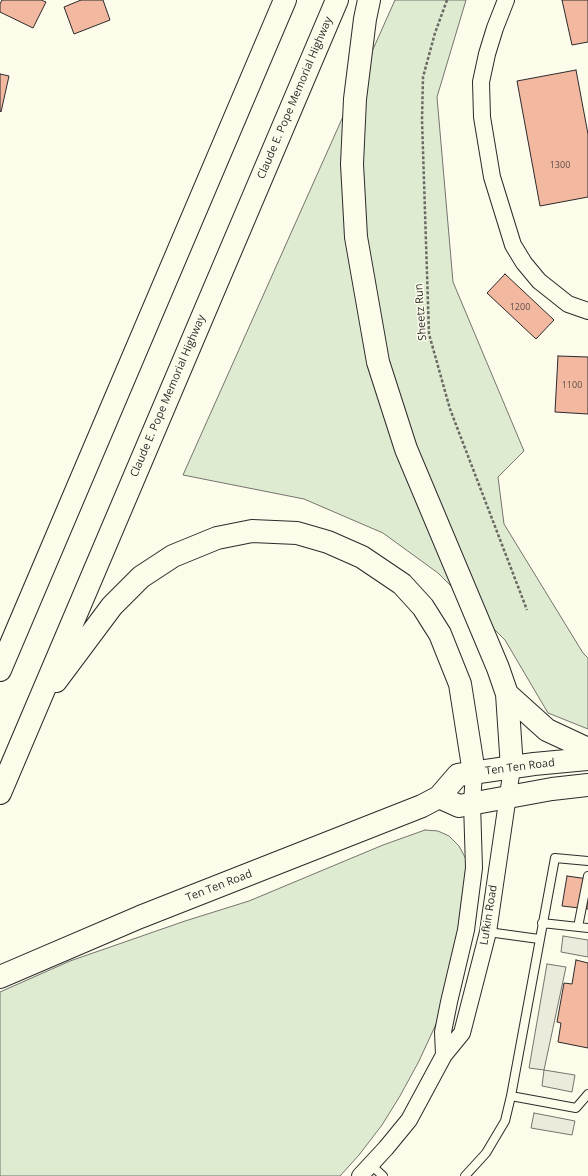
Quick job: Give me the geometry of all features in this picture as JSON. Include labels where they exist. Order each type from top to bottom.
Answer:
[{"type":"main road","points":[[0,670],[285,0]]},
{"type":"main road","name":"Claude E. Pope Memorial Highway","points":[[0,793],[337,0]]},
{"type":"main road","points":[[369,0],[365,19],[355,99],[352,164],[356,238],[378,362],[406,449],[498,668],[507,694],[512,768]]},
{"type":"main road","points":[[38,704],[92,635],[112,606],[140,577],[173,556],[217,538],[252,531],[296,533],[328,542],[362,557],[402,584],[423,607],[440,634],[460,684],[474,773]]},
{"type":"main road","points":[[507,694],[547,730],[588,749]]},
{"type":"main road","name":"Ten Ten Road","points":[[0,977],[140,917],[415,808],[439,797],[458,775],[588,759]]},
{"type":"main road","points":[[439,797],[459,806],[552,789],[588,785]]},
{"type":"street","points":[[506,0],[487,54],[481,82],[482,117],[492,177],[512,245],[524,263],[539,281],[568,304],[588,311]]},
{"type":"street","name":"Lufkin Road","points":[[366,1170],[408,1120],[444,1055],[462,1033],[488,932],[512,768]]},
{"type":"street","name":"Lufkin Road","points":[[444,1055],[443,1032],[466,930],[474,868],[472,803],[474,773]]},
{"type":"lane","points":[[465,1176],[486,1153],[505,1121],[511,1096],[555,858],[588,862]]},
{"type":"lane","points":[[578,927],[588,876]]},
{"type":"lane","points":[[542,924],[588,928]]},
{"type":"lane","points":[[488,932],[539,939]]},
{"type":"lane","points":[[511,1096],[576,1108],[588,1094]]},
{"type":"lane","points":[[366,1170],[383,1176]]},
{"type":"path","name":"Sheetz Run","points":[[447,0],[435,33],[423,77],[422,120],[429,334],[450,409],[527,610]]},
{"type":"green space","points":[[395,0],[466,0],[437,97],[453,282],[524,451],[498,477],[504,524],[583,653],[588,658],[588,729],[548,713],[505,640],[438,573],[383,533],[304,499],[183,475]]},
{"type":"green space","points":[[425,830],[438,831],[449,836],[459,846],[466,859],[467,876],[451,980],[437,1022],[419,1061],[400,1096],[382,1125],[359,1155],[340,1176],[0,1176],[0,992],[70,961],[185,921],[249,901],[383,845]]},
{"type":"shaded area","points":[[563,936],[588,940],[588,957],[561,952]]},
{"type":"shaded area","points":[[547,964],[566,967],[544,1070],[529,1068]]},
{"type":"shaded area","points":[[544,1070],[575,1075],[572,1092],[542,1086]]},
{"type":"shaded area","points":[[534,1113],[575,1121],[572,1135],[531,1128]]},
{"type":"building","points":[[2,0],[41,0],[46,2],[33,28],[0,12],[0,4]]},
{"type":"building","points":[[81,0],[103,0],[110,20],[74,34],[64,7]]},
{"type":"building","points":[[562,0],[588,0],[588,42],[572,45]]},
{"type":"building","points":[[576,70],[588,134],[588,197],[540,206],[517,81]]},
{"type":"building","points":[[0,74],[9,76],[1,112],[0,111]]},
{"type":"building","points":[[505,274],[554,320],[536,339],[487,293]]},
{"type":"building","points":[[558,356],[588,357],[588,414],[555,412]]},
{"type":"building","points":[[567,876],[588,879],[588,909],[562,906]]},
{"type":"building","points":[[576,960],[588,963],[588,1048],[558,1042],[561,1023],[557,1022],[564,983],[572,984]]}]
